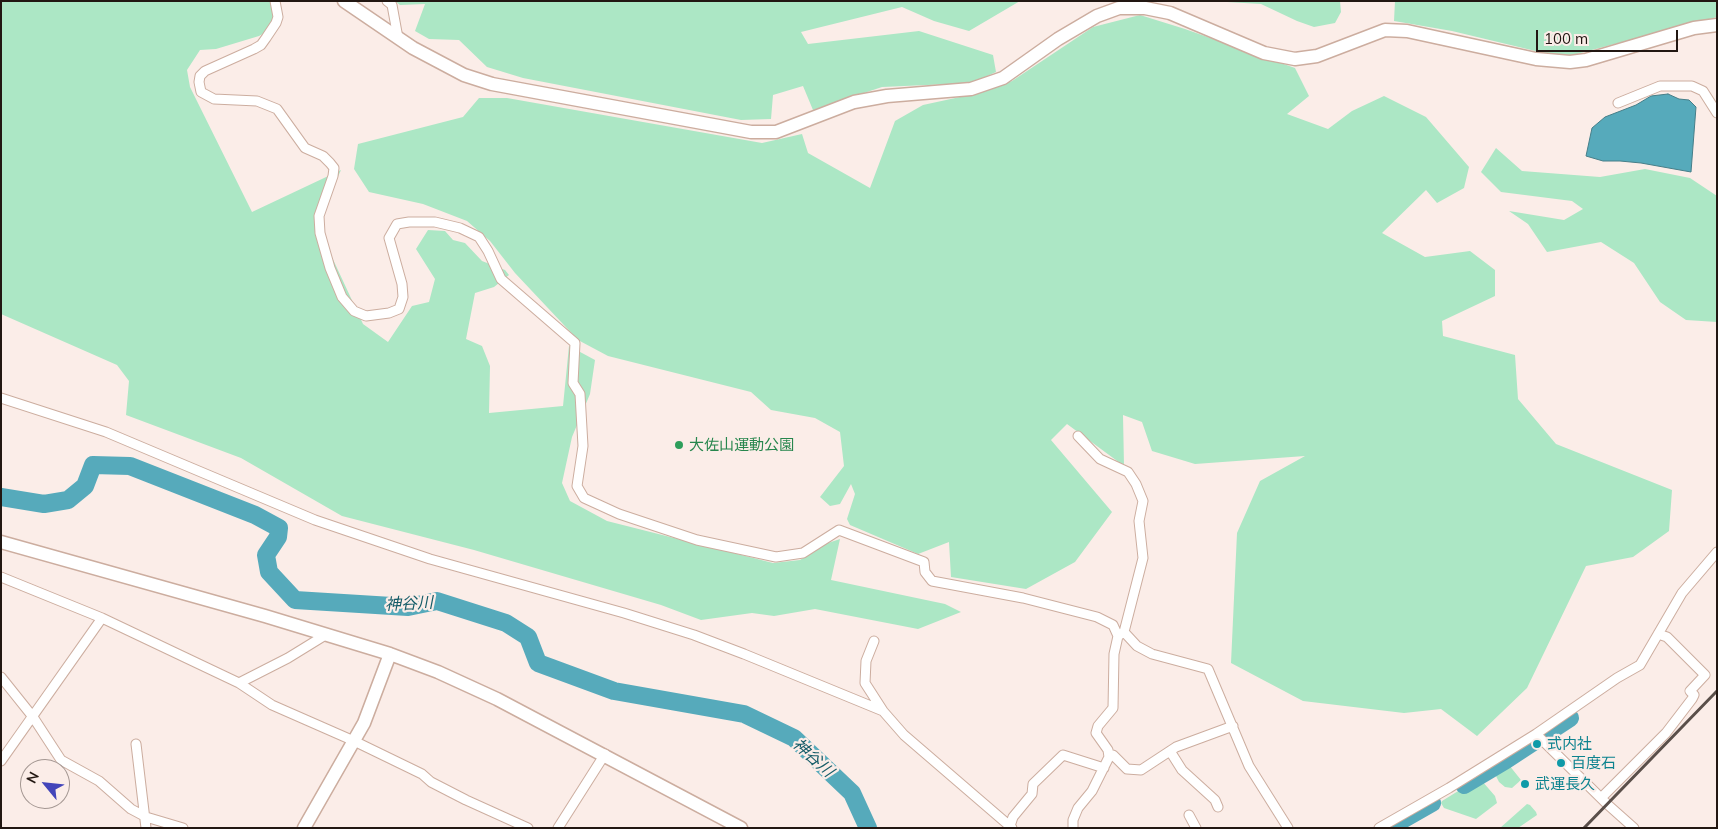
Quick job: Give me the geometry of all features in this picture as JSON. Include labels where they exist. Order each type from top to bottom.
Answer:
[{"type":"street","points":[[276,1],[278,17],[276,23],[261,45],[205,71],[200,76],[201,92],[214,99],[257,101],[277,109],[305,148],[323,156],[334,168],[319,216],[320,233],[330,268],[342,297],[354,311],[366,316],[389,313],[399,309],[403,297],[402,284],[389,238],[398,224],[435,222],[460,228],[479,237],[501,279],[575,343],[573,383],[580,394],[583,446],[577,486],[584,498],[619,514],[697,540],[776,557],[802,553],[839,530],[924,562],[924,572],[932,581],[1023,598],[1098,617],[1113,625],[1121,634],[1137,646],[1152,654],[1208,669],[1249,766],[1288,828]]},
{"type":"street","points":[[344,1],[413,48],[464,75],[492,84],[751,132],[776,132],[854,102],[887,96],[971,89],[1003,78],[1058,39],[1097,16],[1119,8],[1145,8],[1170,13],[1264,53],[1295,59],[1317,56],[1385,30],[1392,30],[1407,31],[1536,59],[1570,62],[1586,60],[1694,28],[1717,25]]},
{"type":"street","points":[[387,1],[392,5],[398,38]]},
{"type":"street","points":[[1618,103],[1660,86],[1692,86],[1703,91],[1717,113]]},
{"type":"street","points":[[1,398],[106,432],[314,520],[430,559],[624,613],[694,635],[884,711]]},
{"type":"street","points":[[1073,828],[1073,820],[1078,808],[1092,791],[1109,758],[1108,750],[1096,733],[1098,726],[1113,708],[1114,654],[1143,558],[1139,521],[1143,501],[1136,484],[1128,472],[1100,459],[1078,436]]},
{"type":"street","points":[[1,542],[327,634],[438,672],[497,698],[742,828]]},
{"type":"street","points":[[1379,828],[1540,737],[1618,678],[1640,665],[1682,594],[1717,552]]},
{"type":"street","points":[[1,577],[102,618],[239,683],[272,704],[354,741],[422,774],[431,782],[466,800],[528,828]]},
{"type":"street","points":[[1,584],[19,589],[22,585]]},
{"type":"street","points":[[1,761],[102,618]]},
{"type":"street","points":[[239,683],[288,658],[327,634]]},
{"type":"street","points":[[1601,798],[1666,733],[1692,698],[1694,694],[1690,691],[1705,674],[1667,637],[1658,634]]},
{"type":"street","points":[[874,641],[866,662],[865,683],[884,711],[904,735],[1011,827],[1013,817],[1032,794],[1034,784],[1063,755],[1104,768]]},
{"type":"street","points":[[304,828],[364,723],[390,654]]},
{"type":"street","points":[[1,677],[33,717],[62,760],[99,781],[131,809],[183,828]]},
{"type":"street","points":[[1109,754],[1113,755],[1127,769],[1141,770],[1170,751],[1191,741],[1233,726]]},
{"type":"street","points":[[1540,737],[1634,828]]},
{"type":"street","points":[[136,744],[146,828]]},
{"type":"street","points":[[1170,751],[1182,770],[1215,800],[1218,807]]},
{"type":"street","points":[[558,828],[605,754]]},
{"type":"street","points":[[1189,815],[1196,828]]},
{"type":"green space","points":[[1,1],[276,1],[281,4],[281,17],[268,31],[259,36],[216,49],[200,50],[187,70],[190,87],[252,212],[341,170],[323,210],[324,240],[363,324],[388,342],[412,306],[429,302],[435,279],[416,249],[428,230],[445,231],[453,240],[465,243],[482,261],[505,270],[509,275],[494,287],[475,293],[466,339],[482,346],[490,366],[489,413],[563,406],[569,346],[595,360],[590,394],[572,437],[562,483],[570,501],[607,521],[773,563],[800,560],[825,544],[840,539],[831,580],[945,604],[961,612],[918,629],[815,609],[774,616],[752,613],[701,620],[661,605],[474,550],[342,516],[241,458],[126,415],[129,381],[117,365],[1,314]]},
{"type":"green space","points":[[395,1],[1020,1],[969,31],[934,21],[902,7],[801,32],[808,44],[919,31],[993,55],[996,72],[972,83],[882,87],[813,110],[803,86],[773,95],[771,119],[741,120],[523,78],[487,67],[459,40],[429,39],[415,31],[425,4],[400,5]]},
{"type":"green space","points":[[1210,1],[1340,1],[1341,12],[1335,23],[1314,27],[1261,4]]},
{"type":"green space","points":[[1395,1],[1717,1],[1717,17],[1569,56],[1548,54],[1452,31],[1394,21]]},
{"type":"green space","points":[[1140,15],[1295,68],[1309,96],[1287,114],[1328,129],[1352,111],[1384,96],[1426,117],[1469,167],[1464,188],[1437,203],[1426,190],[1382,233],[1425,257],[1470,251],[1495,270],[1495,296],[1442,321],[1443,336],[1515,355],[1518,399],[1556,444],[1672,490],[1669,531],[1633,557],[1586,566],[1527,688],[1477,736],[1441,709],[1404,713],[1303,701],[1231,663],[1237,533],[1260,481],[1305,456],[1195,464],[1152,451],[1142,422],[1123,415],[1124,466],[1067,424],[1051,440],[1112,512],[1075,562],[1026,589],[951,577],[949,542],[918,554],[850,525],[847,519],[855,494],[851,484],[840,504],[830,506],[820,497],[844,466],[840,432],[815,418],[771,410],[751,392],[608,356],[578,340],[515,273],[490,241],[467,221],[423,204],[369,192],[354,169],[358,144],[463,117],[479,98],[507,98],[762,143],[802,134],[808,153],[870,188],[895,121],[923,105],[983,92],[1012,81],[1093,27]]},
{"type":"green space","points":[[1496,148],[1522,171],[1600,177],[1645,169],[1690,178],[1717,196],[1717,322],[1686,320],[1660,302],[1634,263],[1601,242],[1547,252],[1528,224],[1509,211],[1564,220],[1583,209],[1572,201],[1501,192],[1481,172]]},
{"type":"green space","points":[[1505,763],[1509,765],[1521,780],[1512,788],[1505,787],[1496,776],[1497,769]]},
{"type":"green space","points":[[1476,780],[1482,781],[1495,796],[1497,803],[1476,819],[1444,808],[1441,803],[1442,801]]},
{"type":"green space","points":[[1527,804],[1530,805],[1537,815],[1518,828],[1500,828]]},
{"type":"water","points":[[1668,94],[1679,99],[1689,100],[1696,107],[1691,172],[1641,163],[1603,161],[1586,156],[1592,128],[1605,117],[1636,105],[1651,96]]},
{"type":"waterway","name":"神谷川","points":[[1,497],[44,504],[68,500],[85,486],[93,465],[130,466],[255,515],[279,528],[278,537],[266,555],[269,572],[295,600],[408,607],[437,601],[506,623],[528,637],[538,663],[614,691],[744,714],[794,738],[852,793],[868,828]]},
{"type":"waterway","points":[[1464,785],[1570,718]]},
{"type":"waterway","points":[[1388,828],[1432,803]]},
{"type":"railway","points":[[1584,828],[1717,691]]},
{"type":"place","name":"大佐山運動公園","points":[[679,445]]},
{"type":"place","name":"式内社","points":[[1537,744]]},
{"type":"place","name":"百度石","points":[[1561,763]]},
{"type":"place","name":"武運長久","points":[[1525,784]]}]
